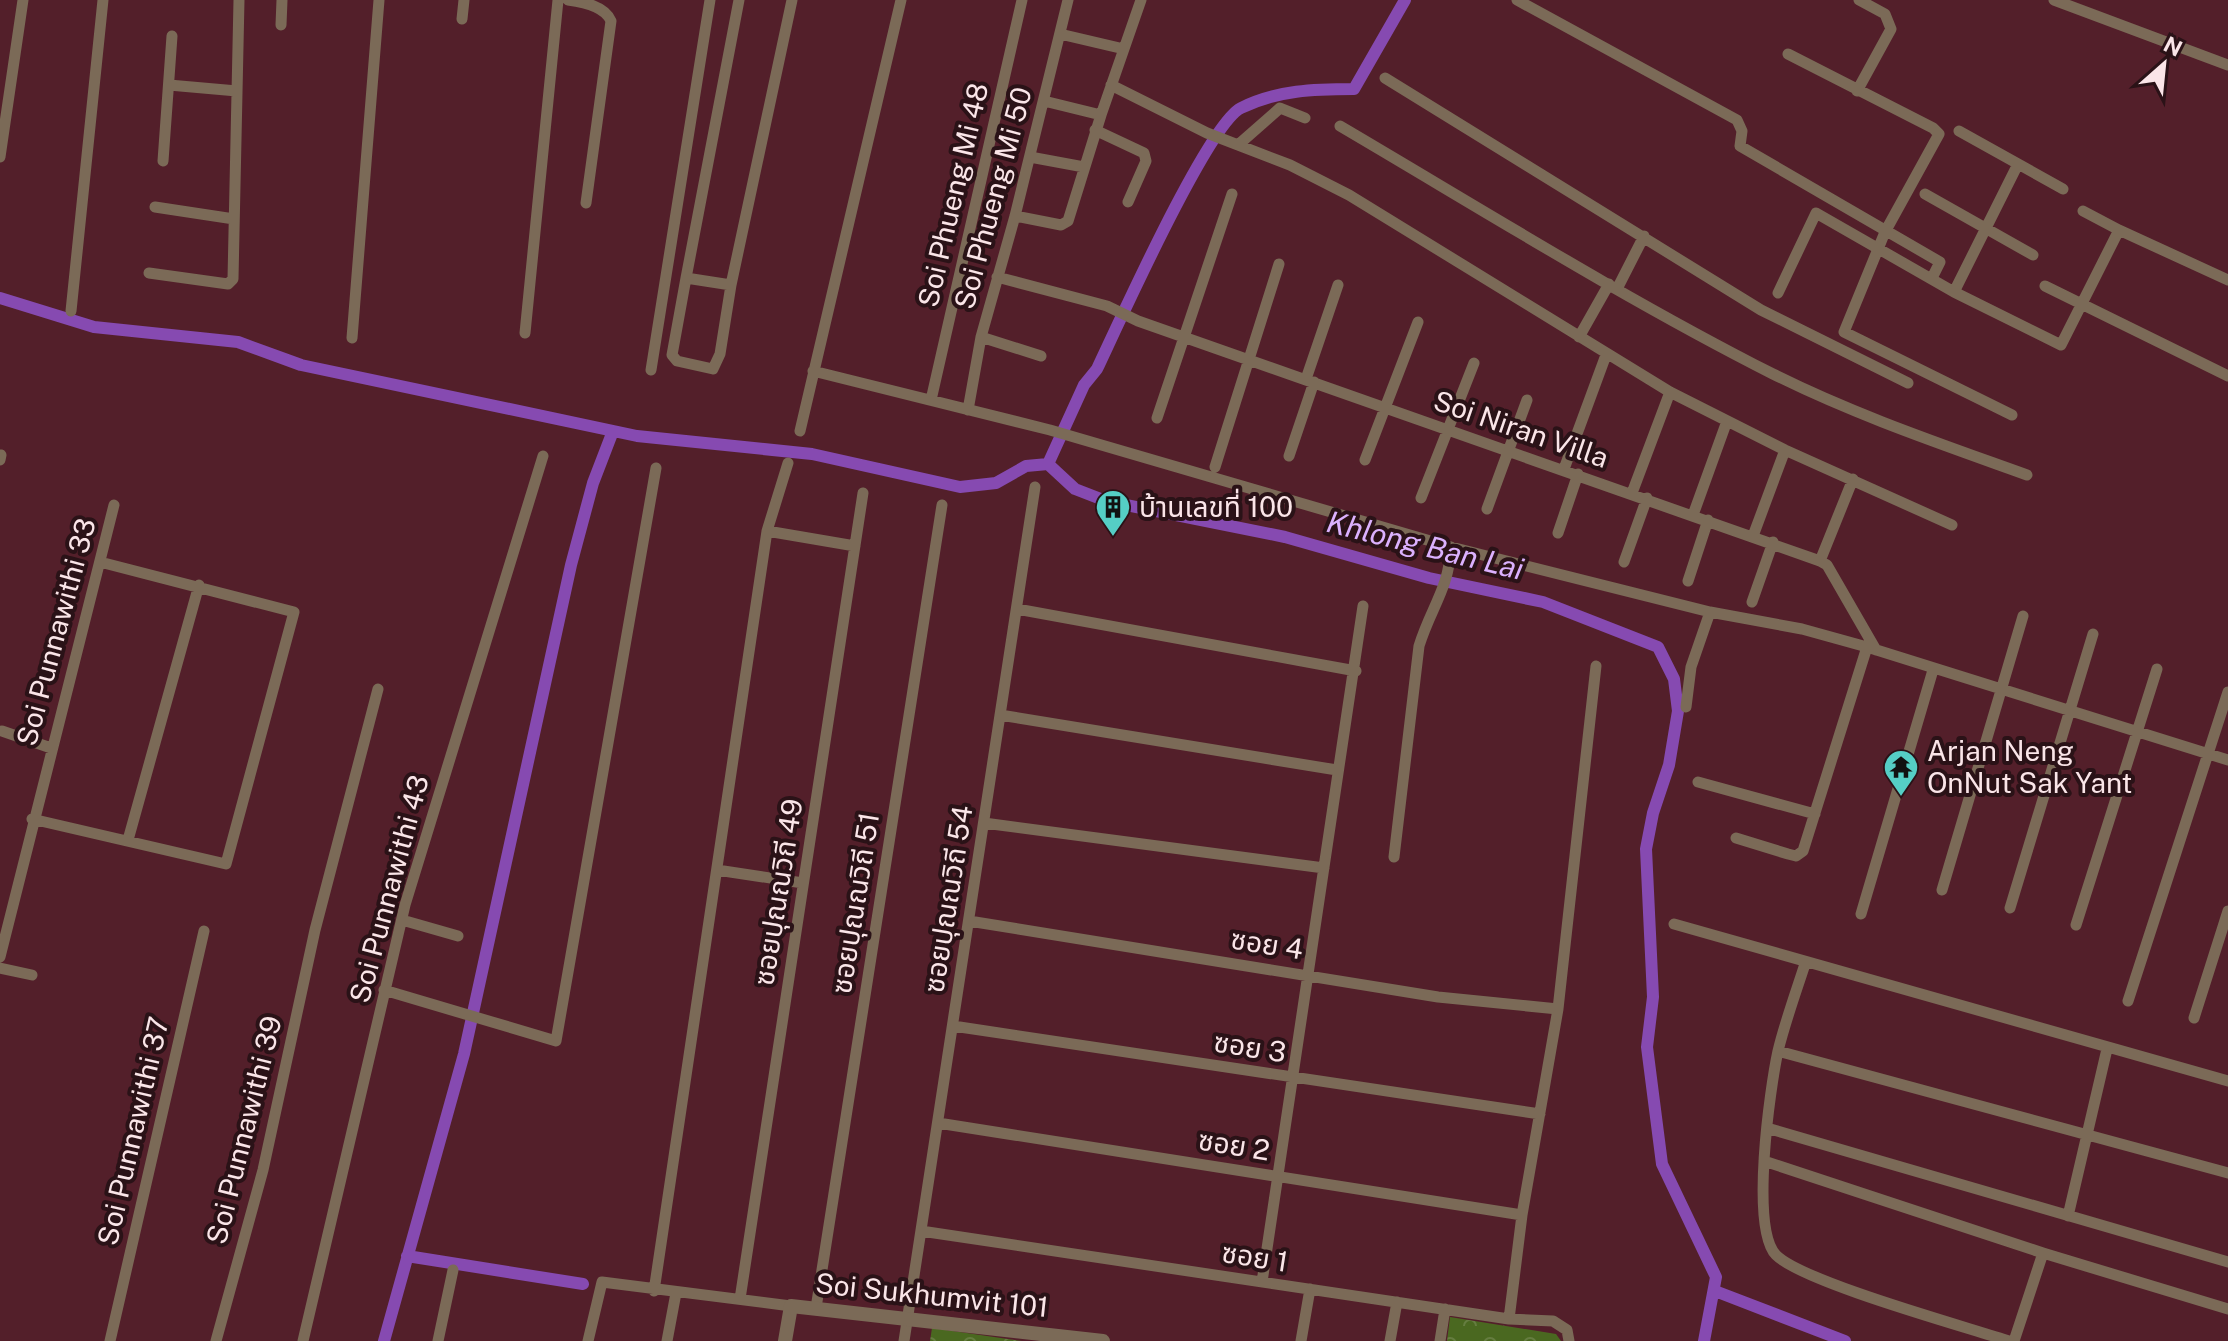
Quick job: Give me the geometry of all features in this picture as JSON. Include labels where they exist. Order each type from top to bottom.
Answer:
[{"type":"street","points":[[0,157],[23,0]]},
{"type":"street","points":[[71,311],[103,0]]},
{"type":"street","points":[[149,273],[232,282],[239,0]]},
{"type":"street","points":[[281,25],[282,0]]},
{"type":"street","points":[[352,338],[379,0]]},
{"type":"street","points":[[462,19],[464,0]]},
{"type":"street","points":[[525,333],[558,0]]},
{"type":"street","points":[[568,0],[591,5],[609,15],[611,21],[586,203]]},
{"type":"street","points":[[651,370],[710,0]]},
{"type":"street","points":[[739,0],[673,357],[713,369],[720,354],[731,285],[792,0]]},
{"type":"street","points":[[800,431],[901,0]]},
{"type":"street","name":"Soi Phueng Mi 48","points":[[931,400],[1022,0]]},
{"type":"street","name":"Soi Phueng Mi 50","points":[[968,410],[981,337],[1015,216],[1068,0]]},
{"type":"street","points":[[1015,216],[1065,225],[1141,0]]},
{"type":"street","points":[[1517,0],[1737,120],[1742,131],[1740,146],[1940,262],[1932,278]]},
{"type":"street","points":[[1857,91],[1891,29],[1885,14],[1859,0]]},
{"type":"street","points":[[2054,0],[2228,65]]},
{"type":"street","points":[[1060,34],[1124,49]]},
{"type":"street","points":[[163,161],[172,36]]},
{"type":"street","points":[[1788,54],[1933,128],[1939,134],[1885,232],[1844,332],[2012,415]]},
{"type":"street","points":[[1385,78],[1761,310],[1908,383]]},
{"type":"street","points":[[169,85],[237,91]]},
{"type":"street","points":[[1111,85],[1207,133],[1290,165],[1349,195],[1670,392],[1785,450],[1952,525]]},
{"type":"street","points":[[1044,101],[1101,115]]},
{"type":"street","points":[[1238,145],[1280,108],[1305,118]]},
{"type":"street","points":[[1340,126],[1613,286],[1775,375],[1895,428],[2027,475]]},
{"type":"street","points":[[1095,130],[1144,153],[1146,161],[1128,202]]},
{"type":"street","points":[[1959,131],[2063,189]]},
{"type":"street","points":[[1030,157],[1084,167]]},
{"type":"street","points":[[1954,292],[2018,164]]},
{"type":"street","points":[[1157,418],[1232,194]]},
{"type":"street","points":[[1925,194],[2033,255]]},
{"type":"street","points":[[155,207],[234,219]]},
{"type":"street","points":[[2083,211],[2228,280]]},
{"type":"street","points":[[1778,293],[1816,213],[1954,292],[2060,346],[2119,230]]},
{"type":"street","points":[[1579,337],[1644,236]]},
{"type":"street","points":[[1215,467],[1279,264]]},
{"type":"street","name":"Soi Niran Villa","points":[[997,277],[1107,306],[1138,321],[1820,561]]},
{"type":"street","points":[[686,278],[731,285]]},
{"type":"street","points":[[1289,456],[1338,285]]},
{"type":"street","points":[[2045,286],[2228,376]]},
{"type":"street","points":[[1365,460],[1418,322]]},
{"type":"street","points":[[981,337],[1041,356]]},
{"type":"street","points":[[1564,469],[1606,355]]},
{"type":"street","points":[[1421,498],[1474,363]]},
{"type":"street","points":[[813,371],[1050,430],[1451,547],[1710,612],[1802,629],[1872,648],[2070,714],[2228,760]]},
{"type":"street","points":[[1632,493],[1670,392]]},
{"type":"street","points":[[1487,509],[1527,400]]},
{"type":"street","points":[[1693,515],[1727,421]]},
{"type":"street","points":[[1753,536],[1785,450]]},
{"type":"street","name":"Soi Punnawithi 43","points":[[303,1341],[402,920],[543,456]]},
{"type":"street","points":[[654,1291],[767,531],[788,463]]},
{"type":"street","points":[[384,990],[556,1041],[656,468]]},
{"type":"street","points":[[1558,533],[1578,474]]},
{"type":"street","points":[[1736,838],[1796,856],[1803,851],[1872,648],[1827,565],[1820,561],[1853,479]]},
{"type":"street","name":"ซอยปุณณวิถี 54","points":[[904,1341],[1035,487]]},
{"type":"street","name":"ซอยปุณณวิถี 49","points":[[740,1299],[863,493]]},
{"type":"street","points":[[1624,562],[1647,498]]},
{"type":"street","name":"Soi Punnawithi 33","points":[[0,957],[3,925],[114,505]]},
{"type":"street","name":"ซอยปุณณวิถี 51","points":[[816,1308],[942,505]]},
{"type":"street","points":[[1688,581],[1708,520]]},
{"type":"street","points":[[767,531],[855,546]]},
{"type":"street","points":[[1752,602],[1773,542]]},
{"type":"street","points":[[1394,857],[1419,646],[1427,621],[1444,594],[1451,547]]},
{"type":"street","points":[[32,819],[226,864],[294,612],[199,585],[100,562]]},
{"type":"street","points":[[128,840],[199,585]]},
{"type":"street","points":[[1262,1282],[1310,976],[1337,770],[1356,671],[1363,606]]},
{"type":"street","points":[[1017,609],[1356,671]]},
{"type":"street","points":[[1686,707],[1691,667],[1710,612]]},
{"type":"street","points":[[1942,890],[2023,616]]},
{"type":"street","points":[[2010,908],[2093,634]]},
{"type":"street","points":[[1509,1319],[1522,1215],[1558,1009],[1596,666]]},
{"type":"street","points":[[2076,925],[2157,669]]},
{"type":"street","points":[[1861,914],[1933,670]]},
{"type":"street","name":"Soi Punnawithi 39","points":[[216,1341],[263,1170],[315,930],[378,689]]},
{"type":"street","points":[[2128,1001],[2228,692]]},
{"type":"street","points":[[1000,715],[1337,770]]},
{"type":"street","points":[[2,731],[51,748]]},
{"type":"street","points":[[1698,782],[1815,814]]},
{"type":"street","points":[[984,823],[1324,868]]},
{"type":"street","points":[[717,870],[803,883]]},
{"type":"street","points":[[2194,1018],[2228,911]]},
{"type":"street","points":[[402,920],[458,936]]},
{"type":"street","name":"ซอย 4","points":[[969,921],[1438,997],[1558,1009]]},
{"type":"street","points":[[1674,924],[1805,964],[2228,1081]]},
{"type":"street","name":"Soi Punnawithi 37","points":[[110,1341],[204,931]]},
{"type":"street","points":[[1805,964],[1778,1051],[1767,1128],[1763,1225],[1772,1251],[1785,1263],[2012,1341],[2043,1253]]},
{"type":"street","points":[[0,968],[32,975]]},
{"type":"street","name":"ซอย 3","points":[[953,1026],[1540,1114]]},
{"type":"street","points":[[2068,1216],[2107,1049]]},
{"type":"street","points":[[1778,1051],[2228,1173]]},
{"type":"street","name":"ซอย 2","points":[[938,1123],[1522,1215]]},
{"type":"street","points":[[1767,1128],[2228,1262]]},
{"type":"street","points":[[1764,1161],[2043,1253],[2228,1309]]},
{"type":"street","name":"ซอย 1","points":[[921,1231],[1509,1319],[1553,1321],[1567,1330],[1569,1341]]},
{"type":"street","points":[[438,1341],[453,1270]]},
{"type":"street","points":[[588,1341],[602,1282],[791,1306]]},
{"type":"street","points":[[1301,1341],[1310,1289]]},
{"type":"street","points":[[667,1341],[676,1293]]},
{"type":"street","points":[[1390,1341],[1397,1302]]},
{"type":"street","name":"Soi Sukhumvit 101","points":[[785,1341],[791,1306],[1103,1341]]},
{"type":"street","points":[[1440,1341],[1445,1309]]},
{"type":"green space","points":[[1450,1317],[1556,1334],[1561,1341],[1447,1341]]},
{"type":"green space","points":[[932,1328],[1022,1341],[930,1341]]},
{"type":"waterway","name":"Khlong Ban Lai","points":[[1405,0],[1354,89],[1311,90],[1268,97],[1241,108],[1226,122],[1164,228],[1097,369],[1084,385],[1048,464],[1075,489],[1106,501],[1285,537],[1429,578],[1543,602],[1658,647],[1674,679],[1678,711],[1669,765],[1653,813],[1646,849],[1653,997],[1647,1047],[1662,1164],[1716,1277],[1704,1341]]},
{"type":"waterway","points":[[0,298],[94,327],[238,342],[301,365],[637,436],[812,454],[960,487],[996,483],[1026,466],[1048,464]]},
{"type":"waterway","points":[[384,1341],[464,1054],[571,565],[593,483],[613,431]]},
{"type":"waterway","points":[[407,1256],[583,1284]]},
{"type":"waterway","points":[[1715,1291],[1845,1341]]},
{"type":"place","name":"บ้านเลขที่ 100","points":[[1113,538]]},
{"type":"place","name":"Arjan Neng OnNut Sak Yant","points":[[1901,798]]}]
